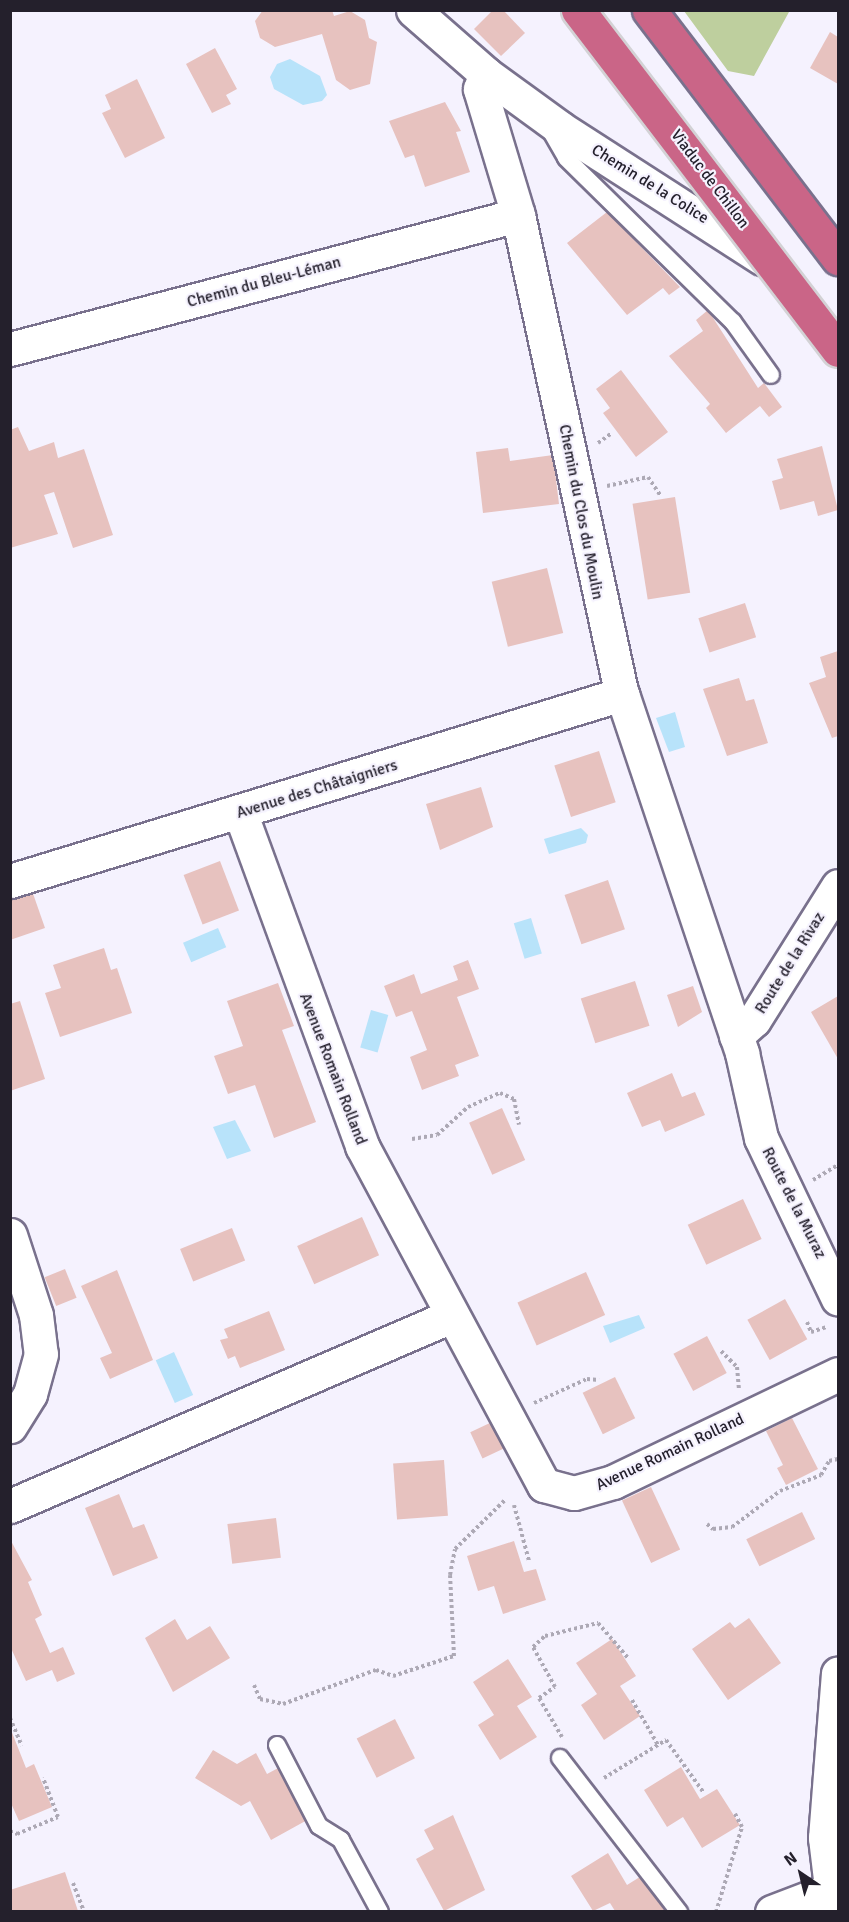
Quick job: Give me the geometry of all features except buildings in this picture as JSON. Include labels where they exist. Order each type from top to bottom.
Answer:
[{"type":"highway","name":"Viaduc de Chillon","points":[[578,10],[838,350]]},
{"type":"highway","points":[[649,10],[838,258]]},
{"type":"street","points":[[413,10],[486,74]]},
{"type":"street","name":"Chemin de la Colice","points":[[486,74],[544,116],[738,238],[838,323]]},
{"type":"street","name":"Chemin du Clos du Moulin","points":[[486,74],[480,89],[518,215],[622,694],[736,1036]]},
{"type":"street","name":"Chemin du Bleu-Léman","points":[[10,350],[518,215]]},
{"type":"street","name":"Avenue des Châtaigniers","points":[[10,881],[622,694]]},
{"type":"street","name":"Avenue Romain Rolland","points":[[240,812],[362,1146],[451,1316],[480,1359],[505,1418],[539,1480],[552,1490],[574,1493],[613,1482],[838,1374]]},
{"type":"street","name":"Route de la Rivaz","points":[[736,1036],[754,1020],[838,886]]},
{"type":"street","name":"Route de la Muraz","points":[[736,1036],[764,1144],[836,1312]]},
{"type":"street","points":[[10,1235],[36,1315],[41,1354],[30,1394],[10,1426]]},
{"type":"street","points":[[10,1506],[451,1316]]},
{"type":"street","points":[[772,1911],[831,1901],[825,1838],[838,1674]]},
{"type":"lane","name":"Chemin de la Colice","points":[[544,116],[566,158],[734,322],[771,375]]},
{"type":"lane","points":[[277,1745],[319,1826],[341,1840],[380,1911]]},
{"type":"lane","points":[[560,1758],[624,1846],[655,1873],[680,1911]]},
{"type":"path","points":[[577,494],[641,476],[661,496]]},
{"type":"path","points":[[412,1139],[437,1135],[468,1107],[500,1093],[514,1099],[519,1125]]},
{"type":"path","points":[[807,1322],[811,1332],[836,1312]]},
{"type":"path","points":[[722,1351],[737,1367],[740,1396],[749,1415]]},
{"type":"path","points":[[505,1418],[587,1379],[599,1380]]},
{"type":"path","points":[[707,1524],[713,1530],[732,1527],[780,1491],[821,1475],[829,1461],[838,1459]]},
{"type":"path","points":[[254,1685],[260,1699],[284,1704],[376,1670],[393,1676],[454,1656],[450,1575],[455,1549],[505,1500]]},
{"type":"path","points":[[514,1504],[529,1561]]},
{"type":"path","points":[[560,1758],[565,1742],[539,1698],[555,1687],[533,1647],[545,1636],[598,1623],[628,1658]]},
{"type":"path","points":[[632,1700],[658,1745]]},
{"type":"path","points":[[10,1718],[22,1746]]},
{"type":"path","points":[[583,1790],[666,1740],[704,1793]]},
{"type":"path","points":[[10,1830],[17,1834],[58,1817],[43,1778]]},
{"type":"path","points":[[716,1911],[742,1827],[735,1814]]},
{"type":"path","points":[[73,1883],[84,1911]]},
{"type":"green space","points":[[684,11],[796,11],[789,12],[754,76],[728,71]]},
{"type":"water","points":[[290,59],[320,76],[327,95],[322,101],[303,105],[274,89],[270,77],[277,64]]},
{"type":"water","points":[[675,712],[685,747],[669,752],[656,718]]},
{"type":"water","points":[[581,828],[588,835],[586,843],[549,854],[544,839]]},
{"type":"water","points":[[531,918],[542,953],[525,959],[514,923]]},
{"type":"water","points":[[218,928],[226,947],[191,962],[183,943]]},
{"type":"water","points":[[371,1010],[388,1015],[378,1052],[360,1047]]},
{"type":"water","points":[[235,1120],[251,1151],[227,1159],[213,1127]]},
{"type":"water","points":[[639,1315],[645,1328],[610,1343],[603,1326]]},
{"type":"water","points":[[174,1352],[193,1395],[175,1403],[156,1360]]}]
